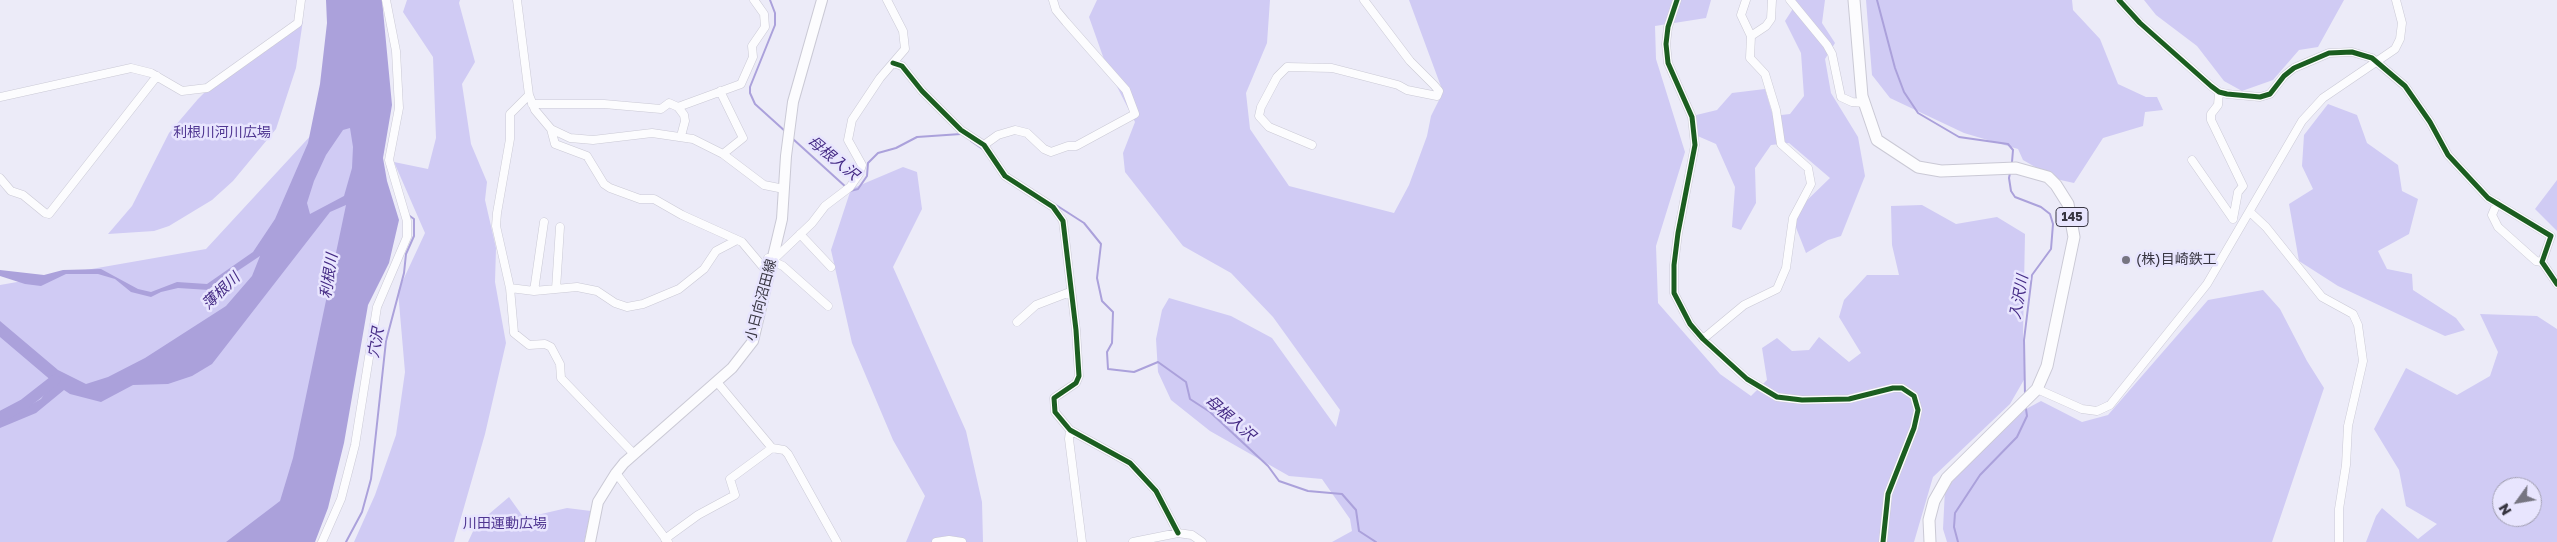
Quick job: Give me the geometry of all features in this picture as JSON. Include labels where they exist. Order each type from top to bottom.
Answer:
[{"type":"highway","name":"145","points":[[1854,0],[1864,103],[1877,140],[1918,166],[1941,171],[2016,168],[2031,170],[2048,177],[2062,194],[2071,215],[2074,237],[2047,366],[2037,389],[1947,478],[1934,501],[1930,520],[1930,542]]},
{"type":"main road","name":"小日向沼田線","points":[[590,542],[598,502],[616,473],[634,454],[717,382],[744,355],[752,340],[782,219],[793,102],[822,0]]},
{"type":"street","points":[[0,97],[131,68],[151,72],[182,91],[207,88],[298,23],[302,14],[301,0]]},
{"type":"street","points":[[322,542],[341,499],[355,445],[377,307],[407,237],[407,221],[389,160],[399,108],[396,51],[386,0]]},
{"type":"street","points":[[517,0],[529,95],[540,118],[550,129],[570,138],[593,140],[652,133],[693,139],[723,154],[764,185],[784,189]]},
{"type":"street","points":[[678,107],[741,84],[753,57],[752,46],[765,27],[764,14],[754,0]]},
{"type":"street","points":[[550,129],[555,144],[586,156],[604,184],[610,188],[640,199],[654,199],[682,215],[742,242],[763,267],[766,266],[769,256],[773,256],[800,234],[825,206],[850,188],[859,174],[862,165],[848,140],[850,128],[859,109],[893,63],[901,56],[906,41],[904,31],[887,0]]},
{"type":"street","points":[[984,145],[998,135],[1015,130],[1027,133],[1044,149],[1051,152],[1068,146],[1076,146],[1135,114],[1126,90],[1056,10],[1053,0]]},
{"type":"street","points":[[1312,145],[1269,127],[1259,116],[1261,108],[1277,77],[1287,67],[1332,68],[1398,85],[1407,90],[1437,96],[1439,91],[1410,61],[1364,0]]},
{"type":"street","points":[[1677,0],[1668,27],[1666,44],[1668,63],[1692,117],[1695,145],[1678,233],[1674,265],[1674,293],[1690,324],[1704,339],[1747,379],[1777,397],[1802,400],[1848,399],[1893,388],[1902,388],[1914,396],[1918,410],[1914,428],[1888,494],[1883,542]]},
{"type":"street","points":[[1704,339],[1744,305],[1777,289],[1786,268],[1793,218],[1811,184],[1808,168],[1781,144],[1776,110],[1765,74],[1750,58],[1751,36],[1741,15],[1746,0]]},
{"type":"street","points":[[1751,36],[1766,26],[1770,19],[1772,0]]},
{"type":"street","points":[[1790,0],[1827,45],[1832,54],[1841,97],[1852,102],[1864,103]]},
{"type":"street","points":[[2118,0],[2140,23],[2219,92],[2240,97],[2260,97],[2270,94],[2284,76],[2294,68],[2329,53],[2352,52],[2376,62],[2405,86],[2430,122],[2448,155],[2488,198],[2551,236],[2542,262]]},
{"type":"street","points":[[2037,389],[2082,410],[2098,411],[2110,405],[2207,284],[2302,121],[2323,98],[2395,49],[2400,39],[2402,23],[2396,0]]},
{"type":"street","points":[[893,63],[902,66],[922,91],[961,130],[984,145],[1005,176],[1053,207],[1063,221],[1076,330],[1079,376],[1076,383],[1054,398],[1055,412],[1070,430],[1130,463],[1156,491],[1178,533]]},
{"type":"street","points":[[0,178],[11,191],[23,195],[45,213],[49,214],[157,76]]},
{"type":"street","points":[[720,91],[743,138],[723,154]]},
{"type":"street","points":[[2219,92],[2218,105],[2211,114],[2211,120],[2243,186],[2238,192],[2233,218]]},
{"type":"street","points":[[529,95],[510,114],[510,139],[496,213],[496,226],[510,288],[514,333],[529,345],[545,344],[551,347],[560,364],[561,378],[634,454]]},
{"type":"street","points":[[532,104],[621,104],[661,109],[669,103],[678,107],[685,121],[681,136]]},
{"type":"street","points":[[2192,160],[2240,229]]},
{"type":"street","points":[[2497,203],[2492,215],[2498,226],[2536,261],[2542,262],[2557,284]]},
{"type":"street","points":[[2250,212],[2266,227],[2322,297],[2353,314],[2358,325],[2363,361],[2352,401],[2348,426],[2346,465],[2339,509],[2339,542]]},
{"type":"street","points":[[534,290],[544,222]]},
{"type":"street","points":[[556,289],[560,227]]},
{"type":"street","points":[[800,234],[832,267]]},
{"type":"street","points":[[510,288],[534,290],[577,286],[597,291],[615,303],[628,307],[643,304],[679,288],[704,269],[716,251],[737,240]]},
{"type":"street","points":[[773,256],[828,306]]},
{"type":"street","points":[[1017,322],[1036,305],[1070,292]]},
{"type":"street","points":[[717,382],[772,448],[784,450],[788,454],[837,542]]},
{"type":"street","points":[[1070,430],[1069,439],[1082,542]]},
{"type":"street","points":[[616,473],[666,541],[698,515],[734,495],[730,479],[772,448]]},
{"type":"street","points":[[1133,542],[1178,533],[1192,535],[1202,542]]},
{"type":"street","points":[[936,542],[949,540],[962,542]]},
{"type":"green space","points":[[407,0],[460,0],[459,3],[475,62],[462,84],[471,144],[487,182],[485,200],[496,248],[495,282],[506,343],[485,434],[454,542],[354,542],[375,495],[396,435],[405,372],[398,291],[425,233],[394,162],[428,169],[436,138],[433,57],[403,12]]},
{"type":"green space","points":[[1097,0],[1270,0],[1267,43],[1246,93],[1250,129],[1289,186],[1394,213],[1409,185],[1427,136],[1431,116],[1443,92],[1409,0],[1711,0],[1706,18],[1655,26],[1656,59],[1685,152],[1656,246],[1658,303],[1720,374],[1751,396],[1767,380],[1762,348],[1777,338],[1792,351],[1809,350],[1819,337],[1849,362],[1861,353],[1839,317],[1844,300],[1867,275],[1899,275],[1892,245],[1891,206],[1922,205],[1956,224],[1997,217],[2025,234],[2023,336],[2025,378],[2010,404],[1933,477],[1914,542],[1332,542],[1352,531],[1350,519],[1322,479],[1289,476],[1210,431],[1171,400],[1158,372],[1156,339],[1162,310],[1169,298],[1231,316],[1272,338],[1336,427],[1340,410],[1273,317],[1231,273],[1183,246],[1125,172],[1123,153],[1135,122],[1106,65],[1089,17]]},
{"type":"green space","points":[[1789,0],[1825,0],[1822,23],[1835,43],[1825,59],[1831,93],[1858,137],[1865,176],[1841,236],[1828,240],[1806,253],[1795,225],[1800,207],[1830,178],[1789,143],[1771,145],[1755,168],[1756,203],[1741,230],[1732,227],[1735,187],[1716,144],[1693,134],[1688,117],[1717,110],[1732,93],[1765,89],[1773,116],[1790,114],[1804,96],[1801,53],[1785,21],[1794,7]]},
{"type":"green space","points":[[1866,0],[2072,0],[2073,10],[2100,39],[2118,84],[2146,97],[2157,97],[2163,110],[2145,112],[2143,126],[2103,138],[2074,183],[2056,179],[2023,160],[2018,149],[1964,133],[1890,98],[1872,75]]},
{"type":"green space","points":[[2144,0],[2344,0],[2318,47],[2299,50],[2273,80],[2242,91],[2224,81],[2197,46],[2156,15]]},
{"type":"green space","name":"利根川河川広場","points":[[303,20],[296,68],[276,129],[233,181],[212,200],[169,226],[154,231],[108,234],[132,206],[169,133],[198,99],[207,90]]},
{"type":"green space","points":[[374,67],[284,542],[0,542],[0,285],[206,249]]},
{"type":"green space","points":[[2328,104],[2357,115],[2367,143],[2398,165],[2402,191],[2418,199],[2409,234],[2378,251],[2387,269],[2412,274],[2413,290],[2456,318],[2465,330],[2445,336],[2338,286],[2299,261],[2289,204],[2313,189],[2302,166],[2304,135]]},
{"type":"green space","points":[[903,167],[917,172],[922,209],[893,267],[966,431],[982,502],[983,542],[906,542],[925,496],[893,440],[852,343],[831,250],[851,189]]},
{"type":"green space","points":[[2557,180],[2557,231],[2535,209]]},
{"type":"green space","points":[[2263,290],[2280,309],[2307,361],[2324,388],[2272,542],[1947,542],[1943,529],[1945,489],[2013,416],[2041,401],[2082,422],[2108,415],[2208,300]]},
{"type":"green space","points":[[2480,314],[2537,316],[2557,329],[2557,542],[2366,542],[2376,516],[2382,508],[2418,539],[2437,524],[2406,506],[2399,470],[2374,429],[2406,368],[2457,395],[2490,376],[2498,352]]},
{"type":"green space","name":"川田運動広場","points":[[509,497],[524,518],[567,508],[591,511],[584,542],[468,542],[476,525]]},
{"type":"shaded area","points":[[326,0],[382,0],[392,105],[383,158],[387,181],[399,220],[389,263],[368,305],[344,443],[328,508],[315,542],[226,542],[280,501],[293,458],[346,205],[330,212],[212,364],[192,376],[168,384],[133,385],[101,402],[70,394],[64,390],[36,413],[0,428],[0,422],[41,399],[53,382],[0,337],[0,321],[58,370],[86,384],[108,377],[145,358],[226,306],[252,276],[260,256],[209,290],[178,288],[161,292],[151,297],[131,292],[115,279],[98,274],[66,274],[41,286],[25,284],[0,276],[0,270],[44,275],[63,270],[101,269],[138,289],[151,292],[177,282],[207,284],[253,252],[275,219],[308,143],[320,84],[327,23]],"holes":[[[350,128],[353,147],[352,168],[344,196],[310,214],[307,203],[314,181],[326,155],[343,130]]]},
{"type":"waterway","name":"母根入沢","points":[[770,0],[775,13],[775,25],[750,87],[750,93],[755,104],[786,132]]},
{"type":"waterway","name":"入沢川","points":[[1877,0],[1895,68],[1904,92],[1918,113],[1959,137],[2008,144],[2013,150],[2012,162]]},
{"type":"waterway","name":"母根入沢","points":[[850,191],[858,189],[867,176],[868,163],[878,153],[896,148],[917,137],[961,134]]},
{"type":"waterway","name":"母根入沢","points":[[793,139],[847,188]]},
{"type":"waterway","name":"母根入沢","points":[[971,141],[984,150]]},
{"type":"waterway","name":"入沢川","points":[[2010,173],[2011,191],[2015,197],[2041,207],[2050,214],[2053,224],[2051,249],[2032,275],[2024,340],[2025,395]]},
{"type":"waterway","name":"母根入沢","points":[[1056,205],[1084,223],[1101,244],[1097,278],[1102,301],[1113,312],[1112,343],[1107,352],[1108,369],[1134,372],[1158,362],[1186,382],[1190,399],[1210,412],[1268,466],[1279,481],[1308,491],[1342,494],[1356,510],[1359,531],[1376,542]]},
{"type":"waterway","name":"穴沢","points":[[346,542],[362,512],[371,479],[386,341],[404,273],[406,254],[414,236],[414,219],[407,214]]},
{"type":"waterway","points":[[0,417],[23,405],[55,380]]},
{"type":"waterway","name":"入沢川","points":[[1958,542],[1954,527],[1955,513],[1980,475],[2017,437],[2027,416],[2026,409]]},
{"type":"cycle path","points":[[1677,0],[1668,27],[1666,44],[1668,63],[1692,117],[1695,145],[1678,233],[1674,265],[1674,293],[1690,324],[1703,339],[1747,379],[1777,397],[1802,400],[1849,399],[1893,388],[1902,388],[1914,396],[1918,410],[1914,428],[1888,494],[1883,542]]},
{"type":"cycle path","points":[[2119,0],[2140,23],[2211,86],[2219,92],[2227,94],[2260,97],[2270,94],[2284,76],[2294,68],[2329,53],[2352,52],[2372,58],[2405,86],[2430,122],[2448,155],[2488,198],[2551,236],[2542,262],[2557,284]]},
{"type":"cycle path","points":[[893,63],[902,66],[922,91],[961,130],[984,145],[1005,176],[1053,207],[1063,221],[1076,330],[1079,376],[1076,383],[1054,398],[1055,412],[1070,430],[1130,463],[1156,491],[1178,533]]},
{"type":"place","name":"(株)目崎鉄工","points":[[2126,260]]},
{"type":"water label","name":"利根川","points":[[329,276]]},
{"type":"water label","name":"薄根川","points":[[221,291]]}]
